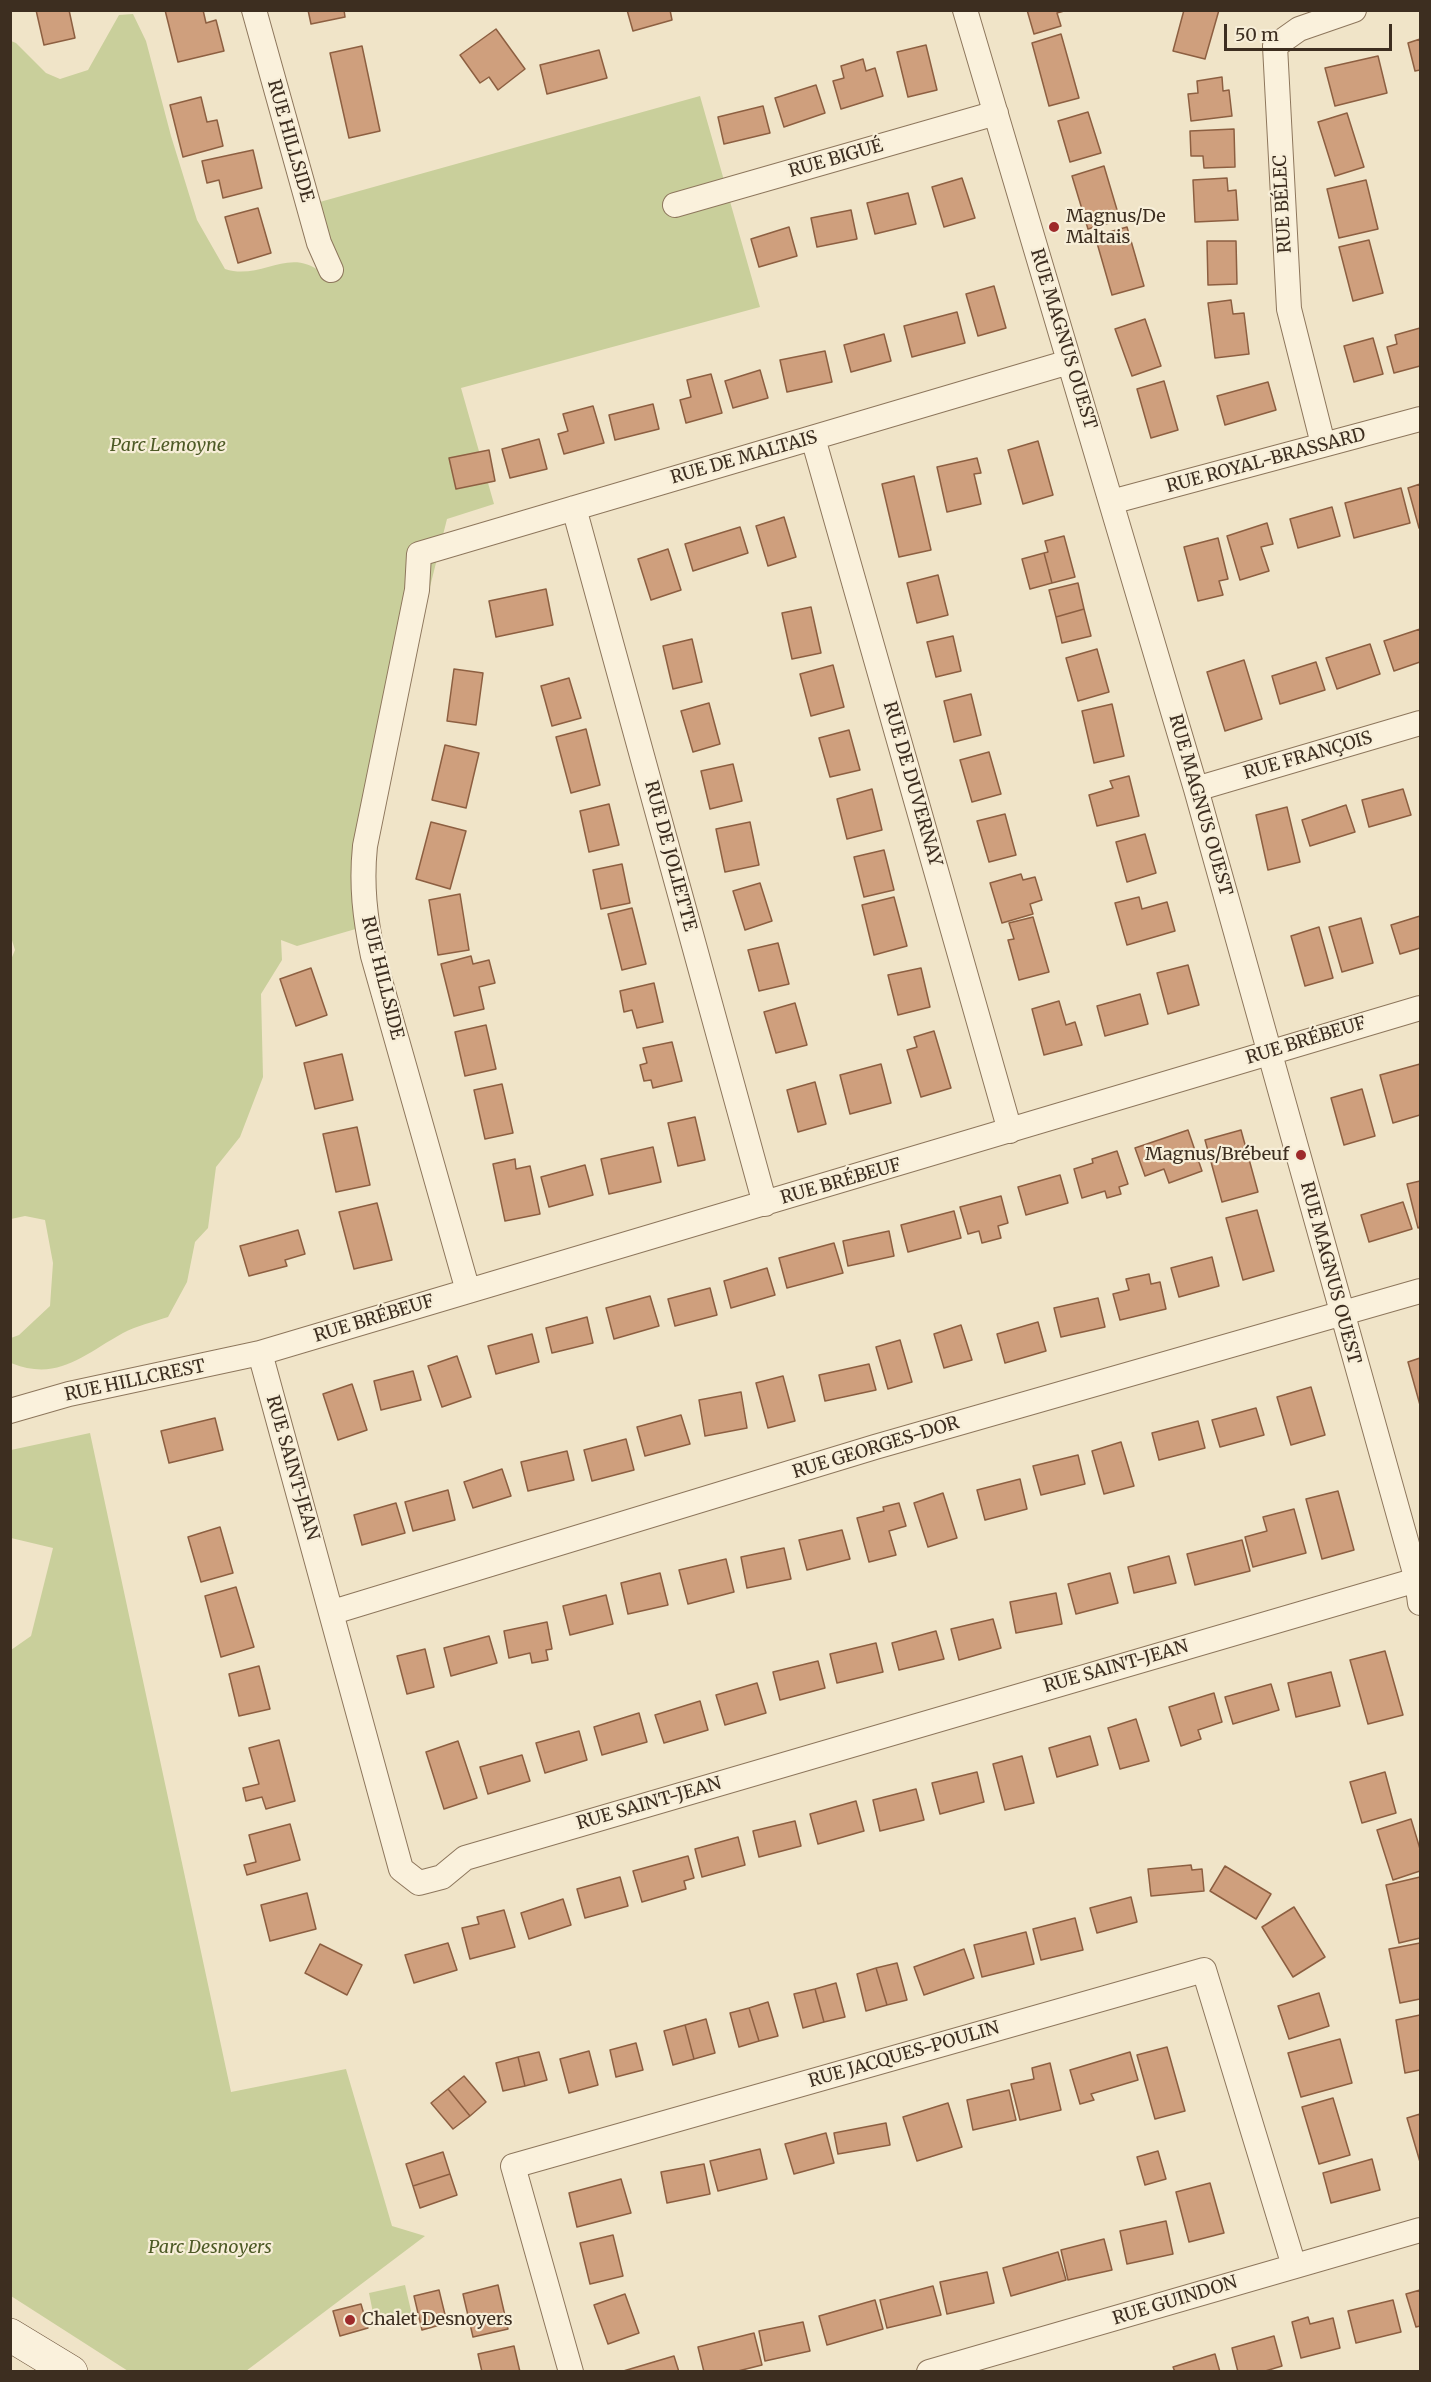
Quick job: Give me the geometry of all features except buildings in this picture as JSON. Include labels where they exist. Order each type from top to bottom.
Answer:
[{"type":"main road","points":[[10,2335],[71,2372]]},
{"type":"street","name":"RUE HILLSIDE","points":[[254,10],[319,243],[331,270]]},
{"type":"street","name":"RUE MAGNUS OUEST","points":[[965,10],[1196,789],[1419,1587]]},
{"type":"street","name":"RUE BÉLEC","points":[[1323,444],[1288,309],[1275,46],[1299,29],[1354,10]]},
{"type":"street","name":"RUE BIGUÉ","points":[[675,205],[996,113]]},
{"type":"street","name":"RUE DE MALTAIS","points":[[419,554],[1070,362]]},
{"type":"street","name":"RUE ROYAL-BRASSARD","points":[[1111,502],[1420,419]]},
{"type":"street","name":"RUE DE DUVERNAY","points":[[813,438],[1010,1131]]},
{"type":"street","name":"RUE DE JOLIETTE","points":[[574,508],[765,1204]]},
{"type":"street","name":"RUE HILLSIDE","points":[[419,554],[417,590],[365,846],[362,877],[363,904],[373,956],[468,1291]]},
{"type":"street","name":"RUE FRANÇOIS","points":[[1196,789],[1420,723]]},
{"type":"street","name":"RUE BRÉBEUF","points":[[260,1353],[1420,1008]]},
{"type":"street","name":"RUE GEORGES-DOR","points":[[333,1612],[875,1447],[1420,1291]]},
{"type":"street","name":"RUE HILLCREST","points":[[10,1411],[69,1394],[260,1353]]},
{"type":"street","name":"RUE SAINT-JEAN","points":[[260,1353],[402,1869],[419,1882],[442,1877],[465,1858],[1419,1587]]},
{"type":"street","name":"RUE JACQUES-POULIN","points":[[571,2372],[513,2166],[1204,1970],[1294,2266]]},
{"type":"street","name":"RUE GUINDON","points":[[929,2372],[1420,2230]]},
{"type":"green space","name":"Parc Lemoyne","points":[[133,14],[146,41],[171,136],[197,220],[225,269],[238,272],[251,271],[297,262],[309,265],[321,272],[309,205],[700,96],[760,307],[461,388],[494,504],[447,519],[365,846],[366,926],[297,946],[281,940],[282,960],[261,994],[263,1077],[240,1137],[216,1167],[208,1228],[195,1242],[187,1282],[168,1317],[128,1331],[57,1368],[28,1368],[11,1363],[11,1338],[19,1335],[50,1306],[53,1263],[45,1220],[25,1216],[11,1219],[10,962],[15,950],[10,934],[11,41],[16,43],[46,73],[60,79],[88,70],[119,15]]},
{"type":"green space","name":"Parc Desnoyers","points":[[90,1433],[231,2092],[346,2069],[392,2226],[425,2236],[246,2371],[128,2371],[11,2296],[11,1650],[31,1636],[53,1548],[11,1538],[11,1450]]},
{"type":"green space","points":[[405,2285],[412,2315],[375,2323],[369,2293]]},
{"type":"place","name":"Magnus/De Maltais","points":[[1054,227]]},
{"type":"place","name":"Magnus/Brébeuf","points":[[1301,1155]]},
{"type":"place","name":"Chalet Desnoyers","points":[[350,2320]]}]
